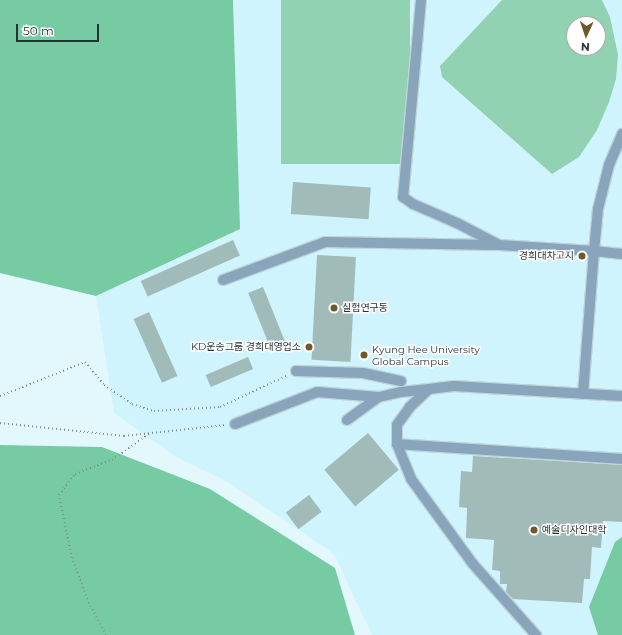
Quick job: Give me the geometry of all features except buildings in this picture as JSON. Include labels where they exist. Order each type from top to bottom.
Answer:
[{"type":"lane","points":[[421,0],[403,197],[413,204],[457,223],[499,245]]},
{"type":"lane","points":[[583,394],[598,209],[609,165],[622,134]]},
{"type":"lane","points":[[223,280],[325,242],[499,245],[622,254]]},
{"type":"lane","points":[[296,371],[363,374],[401,381]]},
{"type":"lane","points":[[235,424],[317,392],[379,397],[401,392],[454,386],[622,396]]},
{"type":"lane","points":[[430,389],[410,407],[397,425],[397,444],[411,479],[473,564],[536,635]]},
{"type":"lane","points":[[347,420],[379,397]]},
{"type":"lane","points":[[397,444],[622,459]]},
{"type":"path","points":[[0,396],[85,362],[104,385],[132,404],[154,411],[220,407],[296,371]]},
{"type":"path","points":[[0,423],[124,436],[235,424]]},
{"type":"path","points":[[106,635],[89,603],[72,558],[59,495],[75,474],[112,460],[150,433]]},
{"type":"shaded area","name":"Kyung Hee University Global Campus","points":[[233,0],[622,0],[622,635],[372,635],[334,554],[226,481],[176,457],[114,413],[96,296],[240,229]]},
{"type":"green space","points":[[0,0],[233,0],[240,229],[96,296],[0,273]]},
{"type":"green space","points":[[281,0],[410,0],[410,164],[281,164]]},
{"type":"green space","points":[[502,0],[602,0],[610,17],[618,55],[616,79],[609,102],[597,130],[579,157],[552,174],[442,77],[440,66]]},
{"type":"green space","points":[[0,445],[102,447],[210,489],[335,568],[355,635],[0,635]]},
{"type":"green space","points":[[622,537],[622,635],[598,635],[589,607],[615,542]]},
{"type":"place","name":"경희대차고지","points":[[582,256]]},
{"type":"place","name":"실험연구동","points":[[334,308]]},
{"type":"place","name":"KD운송그룹 경희대영업소","points":[[309,347]]},
{"type":"place","name":"Kyung Hee University Global Campus","points":[[364,355]]},
{"type":"place","name":"예술디자인대학","points":[[534,530]]}]
